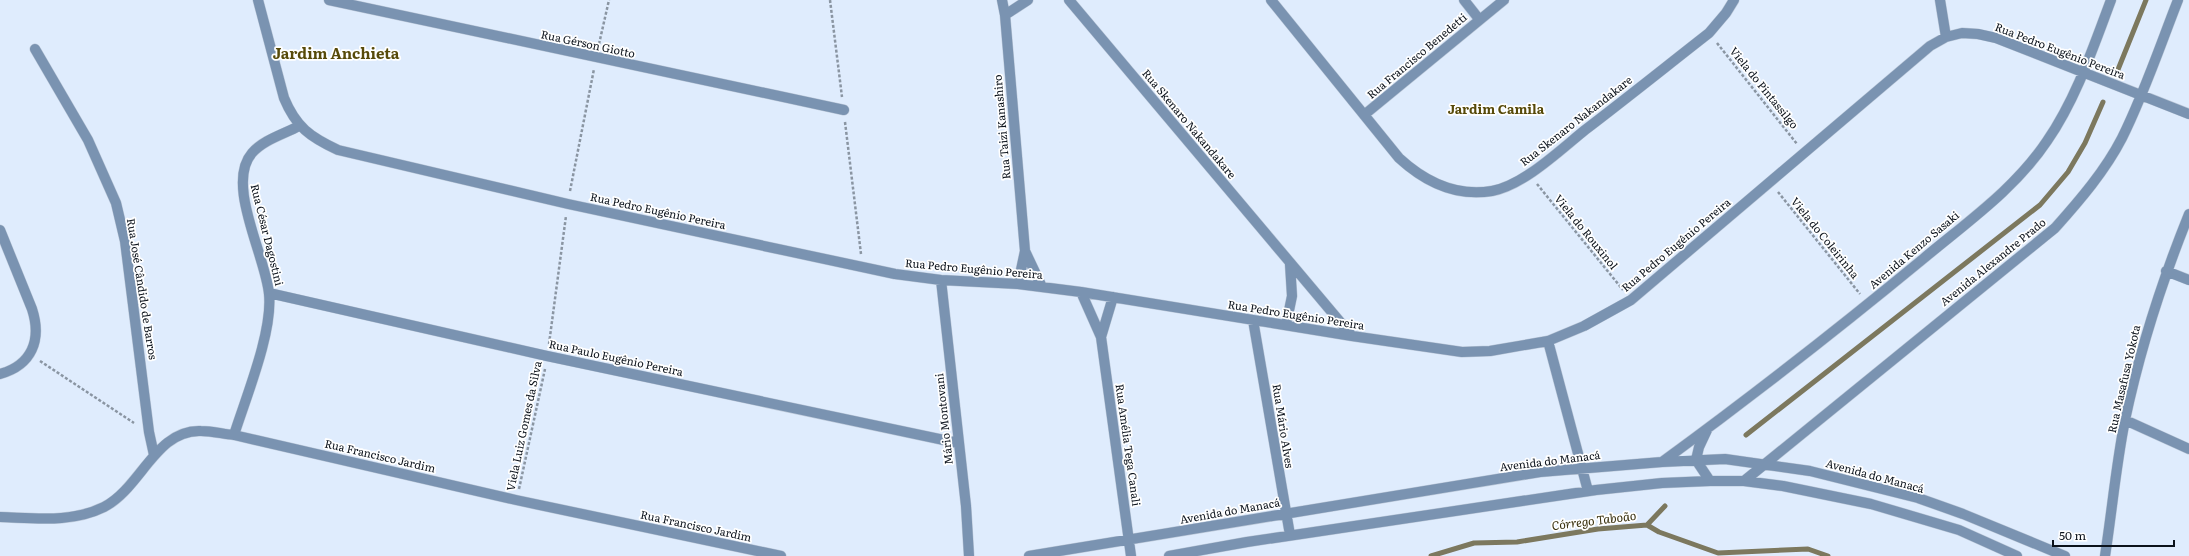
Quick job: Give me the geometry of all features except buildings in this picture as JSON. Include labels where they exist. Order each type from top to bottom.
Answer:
[{"type":"street","points":[[258,0],[284,98],[290,112],[299,126]]},
{"type":"street","name":"Rua Gérson Giotto","points":[[329,0],[844,110]]},
{"type":"street","name":"Rua Taizi Kanashiro","points":[[1002,0],[1005,15],[1025,251],[1018,284]]},
{"type":"street","points":[[1005,15],[1028,0]]},
{"type":"street","name":"Rua Skenaro Nakandakare","points":[[1069,0],[1352,336]]},
{"type":"street","name":"Rua Skenaro Nakandakare","points":[[1271,0],[1399,158],[1415,172],[1434,184],[1476,192],[1493,191],[1529,174],[1709,33],[1726,14],[1734,0]]},
{"type":"street","points":[[1464,0],[1479,19]]},
{"type":"street","name":"Rua Francisco Benedetti","points":[[1364,115],[1504,0]]},
{"type":"street","points":[[1940,0],[1946,37]]},
{"type":"street","name":"Avenida Kenzo Sasaki","points":[[1662,462],[1868,304],[2008,188],[2030,165],[2052,134],[2083,73],[2111,0]]},
{"type":"street","name":"Avenida Alexandre Prado","points":[[1744,481],[2054,228],[2102,172],[2122,138],[2178,0]]},
{"type":"street","name":"Rua Pedro Eugênio Pereira","points":[[299,126],[317,140],[345,152],[568,204],[863,268],[941,280],[1018,284],[1081,292],[1352,336],[1462,352],[1490,351],[1548,341],[1584,326],[1630,300],[1805,154],[1912,60],[1946,37],[1973,34],[1996,38],[2140,96],[2189,114]]},
{"type":"street","name":"Rua José Cândido de Barros","points":[[35,49],[88,140],[116,203],[126,249],[149,432],[154,455]]},
{"type":"street","name":"Rua César Dagostini","points":[[234,435],[266,333],[269,293],[242,188],[241,177],[244,166],[252,153],[265,143],[299,126]]},
{"type":"street","name":"Rua Masafusa Yokota","points":[[2105,556],[2125,420],[2166,271],[2189,214]]},
{"type":"street","points":[[0,230],[36,322],[37,334],[29,354],[21,364],[0,374]]},
{"type":"street","name":"Rua Taizi Kanashiro","points":[[1025,251],[1042,287]]},
{"type":"street","points":[[1286,325],[1292,296],[1290,264]]},
{"type":"street","points":[[2166,271],[2189,280]]},
{"type":"street","name":"Mário Montovani","points":[[941,280],[966,506],[969,556]]},
{"type":"street","name":"Rua Amélia Tega Canali","points":[[1081,292],[1101,337],[1131,556]]},
{"type":"street","name":"Rua Paulo Eugênio Pereira","points":[[269,293],[548,356],[958,443]]},
{"type":"street","name":"Rua Amélia Tega Canali","points":[[1101,337],[1113,297]]},
{"type":"street","name":"Rua Mário Alves","points":[[1253,320],[1284,513],[1290,536]]},
{"type":"street","points":[[1548,341],[1588,491]]},
{"type":"street","points":[[2125,420],[2189,448]]},
{"type":"street","points":[[1708,428],[1699,447],[1696,460],[1710,481]]},
{"type":"street","name":"Rua Francisco Jardim","points":[[0,517],[67,518],[87,514],[105,507],[121,496],[135,482],[154,455],[169,441],[185,432],[201,431],[234,435],[516,500],[781,556]]},
{"type":"street","name":"Avenida do Manacá","points":[[1030,556],[1245,522],[1284,513],[1582,468],[1725,459],[1810,471],[1918,498],[1963,514],[2065,556]]},
{"type":"street","points":[[1169,556],[1290,536],[1588,491],[1662,483],[1744,481],[1783,486],[1893,510],[1959,530],[2017,556]]},
{"type":"path","name":"Viela Luiz Gomes da Silva","points":[[516,500],[548,356],[568,204],[596,58],[609,0]]},
{"type":"path","name":"Viela do Pintassilgo","points":[[1709,33],[1805,154]]},
{"type":"path","name":"Viela do Rouxinol","points":[[1529,174],[1630,300]]},
{"type":"path","name":"Viela do Coleirinha","points":[[1770,182],[1868,304]]},
{"type":"path","points":[[854,212],[863,268]]},
{"type":"path","points":[[29,354],[149,432]]},
{"type":"waterway","points":[[2117,72],[2146,0]]},
{"type":"waterway","points":[[1746,435],[2040,205],[2068,172],[2085,143],[2103,102]]},
{"type":"waterway","points":[[1647,525],[1665,506]]},
{"type":"waterway","name":"Córrego Taboão","points":[[1431,556],[1474,543],[1517,542],[1598,529],[1647,525],[1659,532],[1718,553],[1808,549],[1828,556]]},
{"type":"district","name":"Jardim Anchieta","points":[[336,54]]},
{"type":"district","name":"Jardim Camila","points":[[1496,109]]}]
